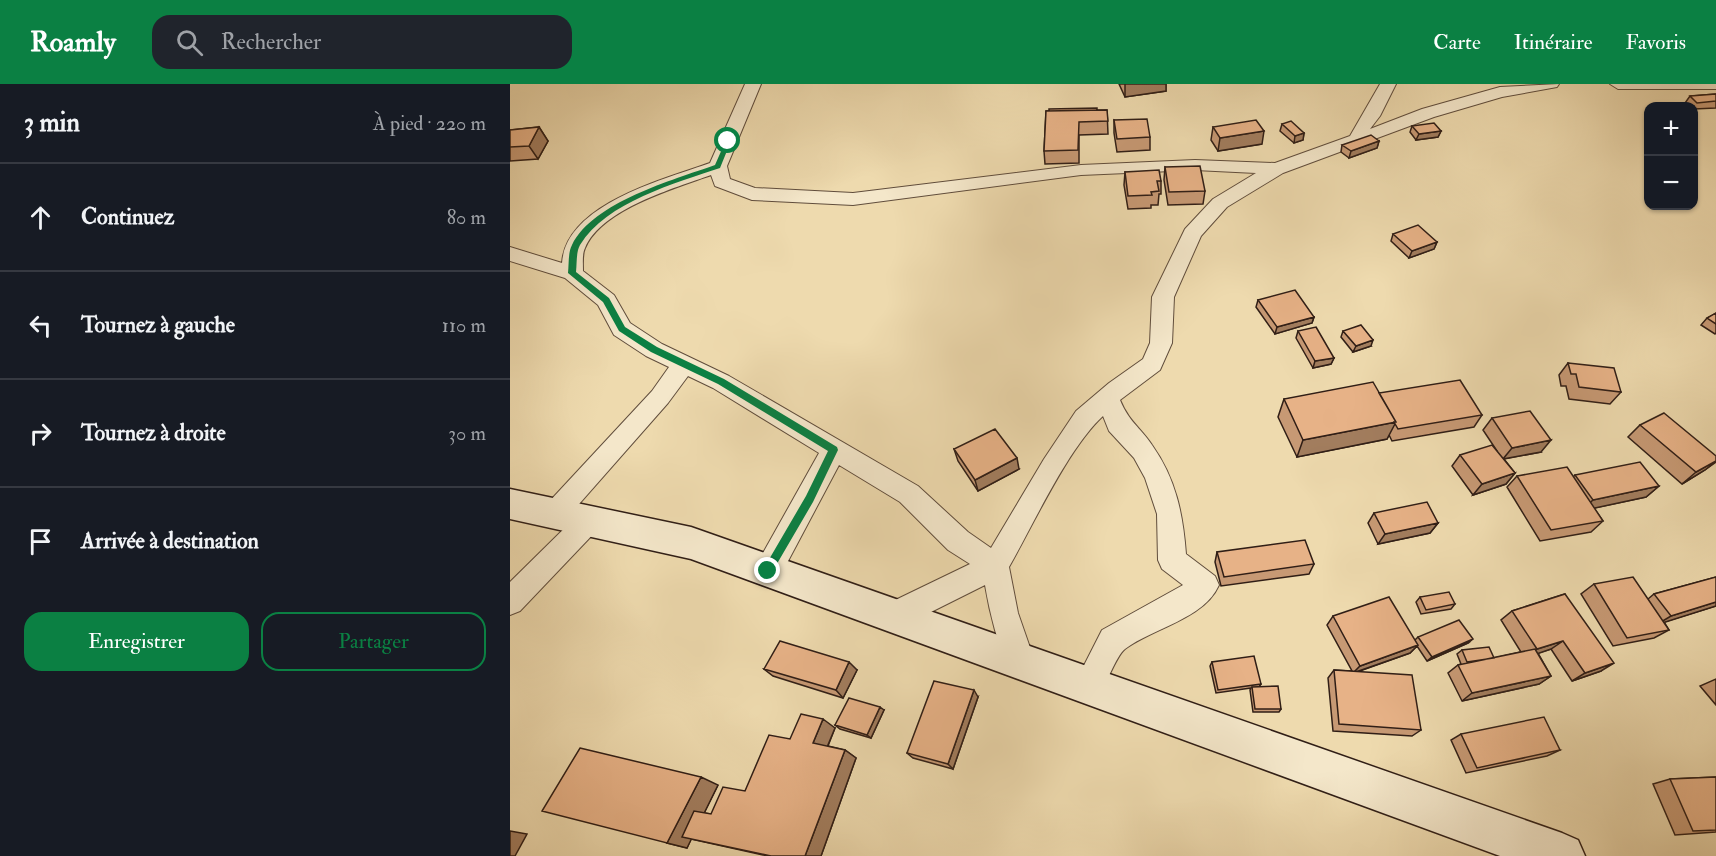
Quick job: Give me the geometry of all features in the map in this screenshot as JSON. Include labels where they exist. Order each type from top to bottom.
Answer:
[{"type":"main road","points":[[510,504],[691,543],[1562,856]]},
{"type":"street","points":[[753,84],[718,166],[722,182],[752,194],[853,199],[1081,170],[1195,165],[1277,169]]},
{"type":"street","points":[[1358,140],[1361,128],[1372,116],[1388,84]]},
{"type":"street","points":[[894,616],[995,566],[1085,418],[1152,364],[1161,343],[1163,297],[1192,233],[1220,203],[1277,169],[1428,113],[1500,92],[1551,84]]},
{"type":"street","points":[[1618,84],[1716,84]]},
{"type":"street","points":[[572,273],[575,246],[589,228],[613,209],[657,188],[718,166]]},
{"type":"street","points":[[510,254],[572,273],[606,300],[622,329],[654,350],[721,382],[909,494],[958,541],[995,566],[1004,613],[1020,662]]},
{"type":"street","points":[[510,602],[684,364]]},
{"type":"street","points":[[1088,687],[1112,640],[1188,599],[1205,585],[1172,560],[1170,514],[1157,477],[1143,451],[1118,424],[1107,398]]},
{"type":"street","points":[[768,571],[809,499],[833,450]]},
{"type":"building","points":[[1716,94],[1716,101],[1698,103],[1690,96]]},
{"type":"building","points":[[1097,108],[1097,110],[1049,111],[1049,109]]},
{"type":"building","points":[[1107,110],[1108,121],[1079,122],[1078,150],[1044,151],[1046,111]]},
{"type":"building","points":[[1147,119],[1150,137],[1117,139],[1114,120]]},
{"type":"building","points":[[1256,120],[1264,131],[1220,138],[1213,127]]},
{"type":"building","points":[[1291,121],[1304,133],[1295,136],[1282,124]]},
{"type":"building","points":[[1434,123],[1441,131],[1419,134],[1412,126]]},
{"type":"building","points":[[539,127],[529,146],[510,147],[510,130]]},
{"type":"building","points":[[1371,135],[1379,141],[1351,151],[1342,145]]},
{"type":"building","points":[[1200,166],[1205,191],[1169,192],[1165,167]]},
{"type":"building","points":[[1159,170],[1161,181],[1157,181],[1159,191],[1151,192],[1152,195],[1128,196],[1125,172]]},
{"type":"building","points":[[1418,225],[1437,242],[1412,251],[1393,234]]},
{"type":"building","points":[[1295,290],[1314,317],[1277,327],[1258,300]]},
{"type":"building","points":[[1716,313],[1716,324],[1707,318]]},
{"type":"building","points":[[1361,325],[1373,340],[1356,346],[1343,331]]},
{"type":"building","points":[[1316,327],[1334,358],[1315,361],[1298,331]]},
{"type":"building","points":[[1568,363],[1614,368],[1621,392],[1579,387],[1576,374],[1571,374]]},
{"type":"building","points":[[1460,380],[1482,415],[1398,429],[1379,393]]},
{"type":"building","points":[[1373,382],[1396,422],[1303,440],[1284,399]]},
{"type":"building","points":[[1530,411],[1551,440],[1512,448],[1492,418]]},
{"type":"building","points":[[1664,413],[1716,456],[1716,461],[1696,472],[1640,425]]},
{"type":"building","points":[[995,429],[1017,458],[975,480],[954,449]]},
{"type":"building","points":[[1492,445],[1515,473],[1482,484],[1460,455]]},
{"type":"building","points":[[1640,462],[1659,486],[1593,500],[1575,475]]},
{"type":"building","points":[[1567,467],[1603,521],[1551,530],[1517,476]]},
{"type":"building","points":[[1427,502],[1438,523],[1385,534],[1374,513]]},
{"type":"building","points":[[1305,540],[1314,564],[1224,577],[1217,552]]},
{"type":"building","points":[[1633,577],[1669,630],[1627,638],[1594,584]]},
{"type":"building","points":[[1716,577],[1716,602],[1671,616],[1654,594]]},
{"type":"building","points":[[1449,592],[1455,604],[1426,610],[1420,597]]},
{"type":"building","points":[[1565,594],[1614,663],[1585,673],[1563,641],[1537,649],[1512,611]]},
{"type":"building","points":[[1389,597],[1418,645],[1360,666],[1333,616]]},
{"type":"building","points":[[1459,620],[1473,639],[1432,657],[1418,637]]},
{"type":"building","points":[[780,641],[849,662],[836,690],[764,669]]},
{"type":"building","points":[[1489,647],[1494,658],[1467,662],[1462,650]]},
{"type":"building","points":[[1535,649],[1551,676],[1472,693],[1458,665]]},
{"type":"building","points":[[1254,656],[1261,684],[1218,690],[1212,662]]},
{"type":"building","points":[[1334,670],[1412,675],[1421,730],[1339,724]]},
{"type":"building","points":[[934,681],[974,690],[948,764],[907,753]]},
{"type":"building","points":[[1278,686],[1281,709],[1255,709],[1252,687]]},
{"type":"building","points":[[849,698],[880,707],[867,735],[835,725]]},
{"type":"building","points":[[801,714],[823,719],[813,743],[845,750],[805,856],[771,856],[682,837],[694,811],[711,814],[723,787],[745,791],[769,735],[790,739]]},
{"type":"building","points":[[1544,717],[1560,750],[1477,768],[1461,734]]},
{"type":"building","points":[[580,748],[701,777],[667,843],[542,811]]},
{"type":"building","points":[[1716,777],[1716,830],[1693,831],[1670,779]]},
{"type":"route","points":[[728,141],[718,166],[657,188],[613,209],[589,228],[575,246],[572,273],[606,300],[622,329],[654,350],[721,382],[833,450],[809,499],[768,571]]}]
